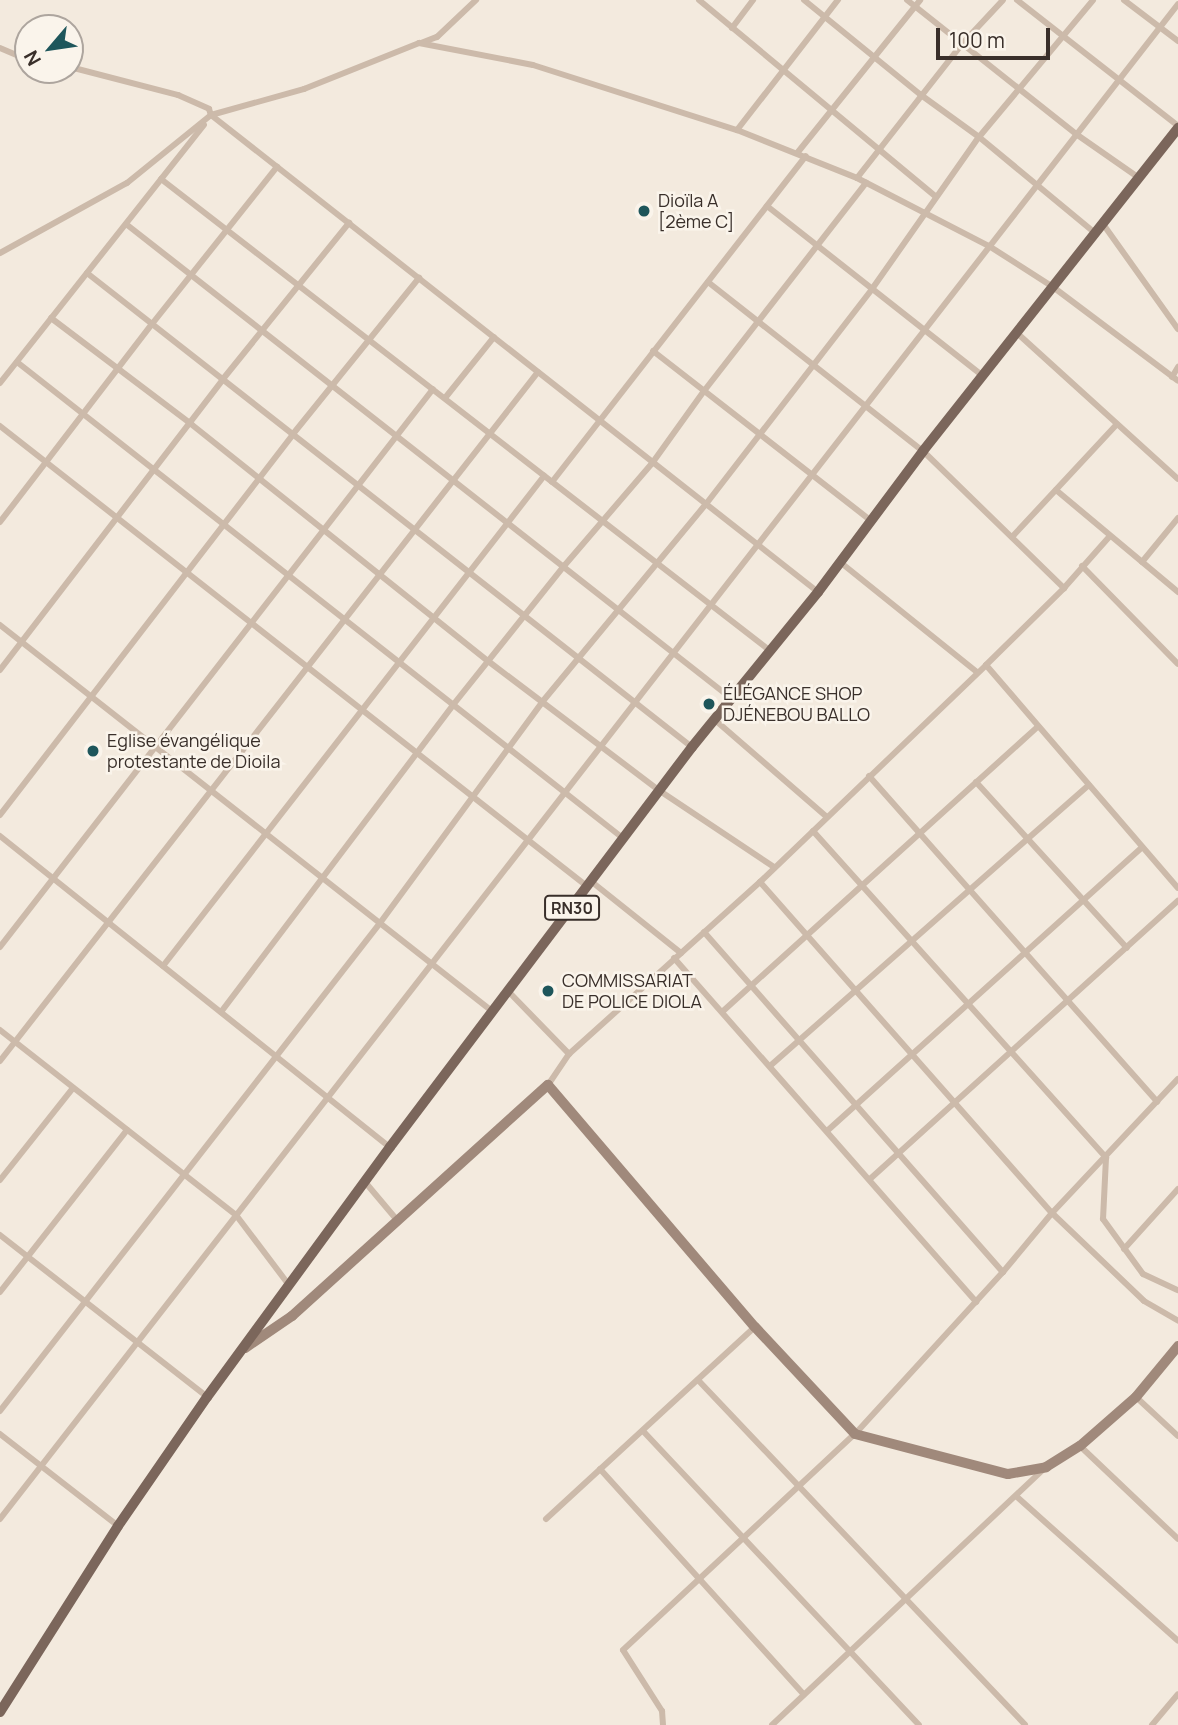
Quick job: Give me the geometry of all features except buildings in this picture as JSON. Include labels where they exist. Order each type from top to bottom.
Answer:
[{"type":"main road","name":"RN30","points":[[0,1712],[118,1526],[207,1397],[246,1348],[390,1147],[692,747],[818,592],[923,451],[1178,127]]},
{"type":"street","points":[[0,253],[127,183],[211,116],[304,89],[438,37],[476,0]]},
{"type":"street","points":[[699,0],[935,196]]},
{"type":"street","points":[[732,28],[753,0]]},
{"type":"street","points":[[804,0],[921,95],[979,136],[1095,233]]},
{"type":"street","points":[[737,130],[838,0]]},
{"type":"street","points":[[907,0],[1076,134],[1139,178]]},
{"type":"street","points":[[798,152],[920,0]]},
{"type":"street","points":[[858,178],[962,44],[1003,0]]},
{"type":"street","points":[[1017,0],[1178,127]]},
{"type":"street","points":[[0,1411],[380,923],[543,701],[706,504],[872,289],[979,136],[1093,0]]},
{"type":"street","points":[[1124,0],[1178,41]]},
{"type":"street","points":[[0,1519],[601,746],[633,701],[1178,4]]},
{"type":"street","points":[[419,43],[533,65],[798,152],[858,178],[989,246],[1053,287],[1175,379],[1178,367]]},
{"type":"street","points":[[84,71],[178,94],[209,110],[211,116],[818,592]]},
{"type":"street","points":[[0,383],[211,116]]},
{"type":"street","points":[[552,482],[806,156]]},
{"type":"street","points":[[0,522],[277,167]]},
{"type":"street","points":[[161,178],[769,650]]},
{"type":"street","points":[[221,1013],[324,880],[453,705],[564,566],[653,463],[704,391],[866,183]]},
{"type":"street","points":[[767,206],[982,376]]},
{"type":"street","points":[[0,670],[223,380],[349,223]]},
{"type":"street","points":[[126,224],[732,699]]},
{"type":"street","points":[[1103,224],[1178,329]]},
{"type":"street","points":[[87,273],[692,747]]},
{"type":"street","points":[[0,815],[293,435],[419,278]]},
{"type":"street","points":[[708,282],[923,451],[1064,588]]},
{"type":"street","points":[[51,318],[191,424],[259,481],[488,661],[660,791],[774,867]]},
{"type":"street","points":[[1017,334],[1177,477]]},
{"type":"street","points":[[444,398],[494,337]]},
{"type":"street","points":[[653,351],[871,521]]},
{"type":"street","points":[[17,362],[624,839]]},
{"type":"street","points":[[0,1061],[413,528],[538,372]]},
{"type":"street","points":[[0,947],[433,389]]},
{"type":"street","points":[[1012,537],[1117,424]]},
{"type":"street","points":[[0,426],[417,755],[681,953]]},
{"type":"street","points":[[163,966],[544,475]]},
{"type":"street","points":[[1056,490],[1178,592]]},
{"type":"street","points":[[1142,562],[1178,518]]},
{"type":"street","points":[[246,1348],[292,1316],[548,1086],[569,1054],[760,882],[1064,588],[1110,536]]},
{"type":"street","points":[[840,562],[977,673]]},
{"type":"street","points":[[1082,566],[1178,664]]},
{"type":"street","points":[[0,625],[492,1011]]},
{"type":"street","points":[[986,665],[1178,888]]},
{"type":"street","points":[[715,720],[827,817]]},
{"type":"street","points":[[722,1012],[1038,726]]},
{"type":"street","points":[[869,776],[1157,1102]]},
{"type":"street","points":[[976,782],[1127,948]]},
{"type":"street","points":[[770,1066],[1089,785]]},
{"type":"street","points":[[813,831],[1106,1158],[1103,1219],[1143,1274],[1178,1290]]},
{"type":"street","points":[[0,836],[390,1147]]},
{"type":"street","points":[[827,1131],[1142,846]]},
{"type":"street","points":[[760,882],[1052,1213],[1144,1301],[1178,1321]]},
{"type":"street","points":[[870,1179],[1178,901]]},
{"type":"street","points":[[704,932],[1003,1272]]},
{"type":"street","points":[[674,958],[976,1302]]},
{"type":"street","points":[[508,991],[569,1054]]},
{"type":"street","points":[[0,1030],[236,1215],[290,1287]]},
{"type":"street","points":[[663,1725],[662,1711],[624,1650],[855,1434],[1003,1272],[1052,1213],[1178,1079]]},
{"type":"street","points":[[548,1086],[755,1327],[855,1434],[1008,1474],[1046,1467]]},
{"type":"street","points":[[0,1180],[73,1088]]},
{"type":"street","points":[[0,1292],[127,1130]]},
{"type":"street","points":[[365,1182],[397,1220]]},
{"type":"street","points":[[1124,1249],[1178,1189]]},
{"type":"street","points":[[0,1235],[207,1397]]},
{"type":"street","points":[[546,1519],[755,1327]]},
{"type":"street","points":[[772,1725],[1046,1467],[1080,1446],[1136,1397],[1178,1346]]},
{"type":"street","points":[[698,1380],[1025,1725]]},
{"type":"street","points":[[1136,1397],[1178,1436]]},
{"type":"street","points":[[643,1431],[919,1725]]},
{"type":"street","points":[[0,1434],[118,1526]]},
{"type":"street","points":[[1080,1446],[1178,1539]]},
{"type":"street","points":[[600,1469],[804,1695]]},
{"type":"street","points":[[1016,1496],[1178,1641]]},
{"type":"street","points":[[1152,1725],[1178,1694]]},
{"type":"place","name":"Dioïla A [2ème C]","points":[[644,211]]},
{"type":"place","name":"ÉLÉGANCE SHOP DJÉNEBOU BALLO","points":[[709,704]]},
{"type":"place","name":"Eglise évangélique protestante de Dioila","points":[[93,751]]},
{"type":"place","name":"COMMISSARIAT DE POLICE DIOLA","points":[[548,991]]}]
